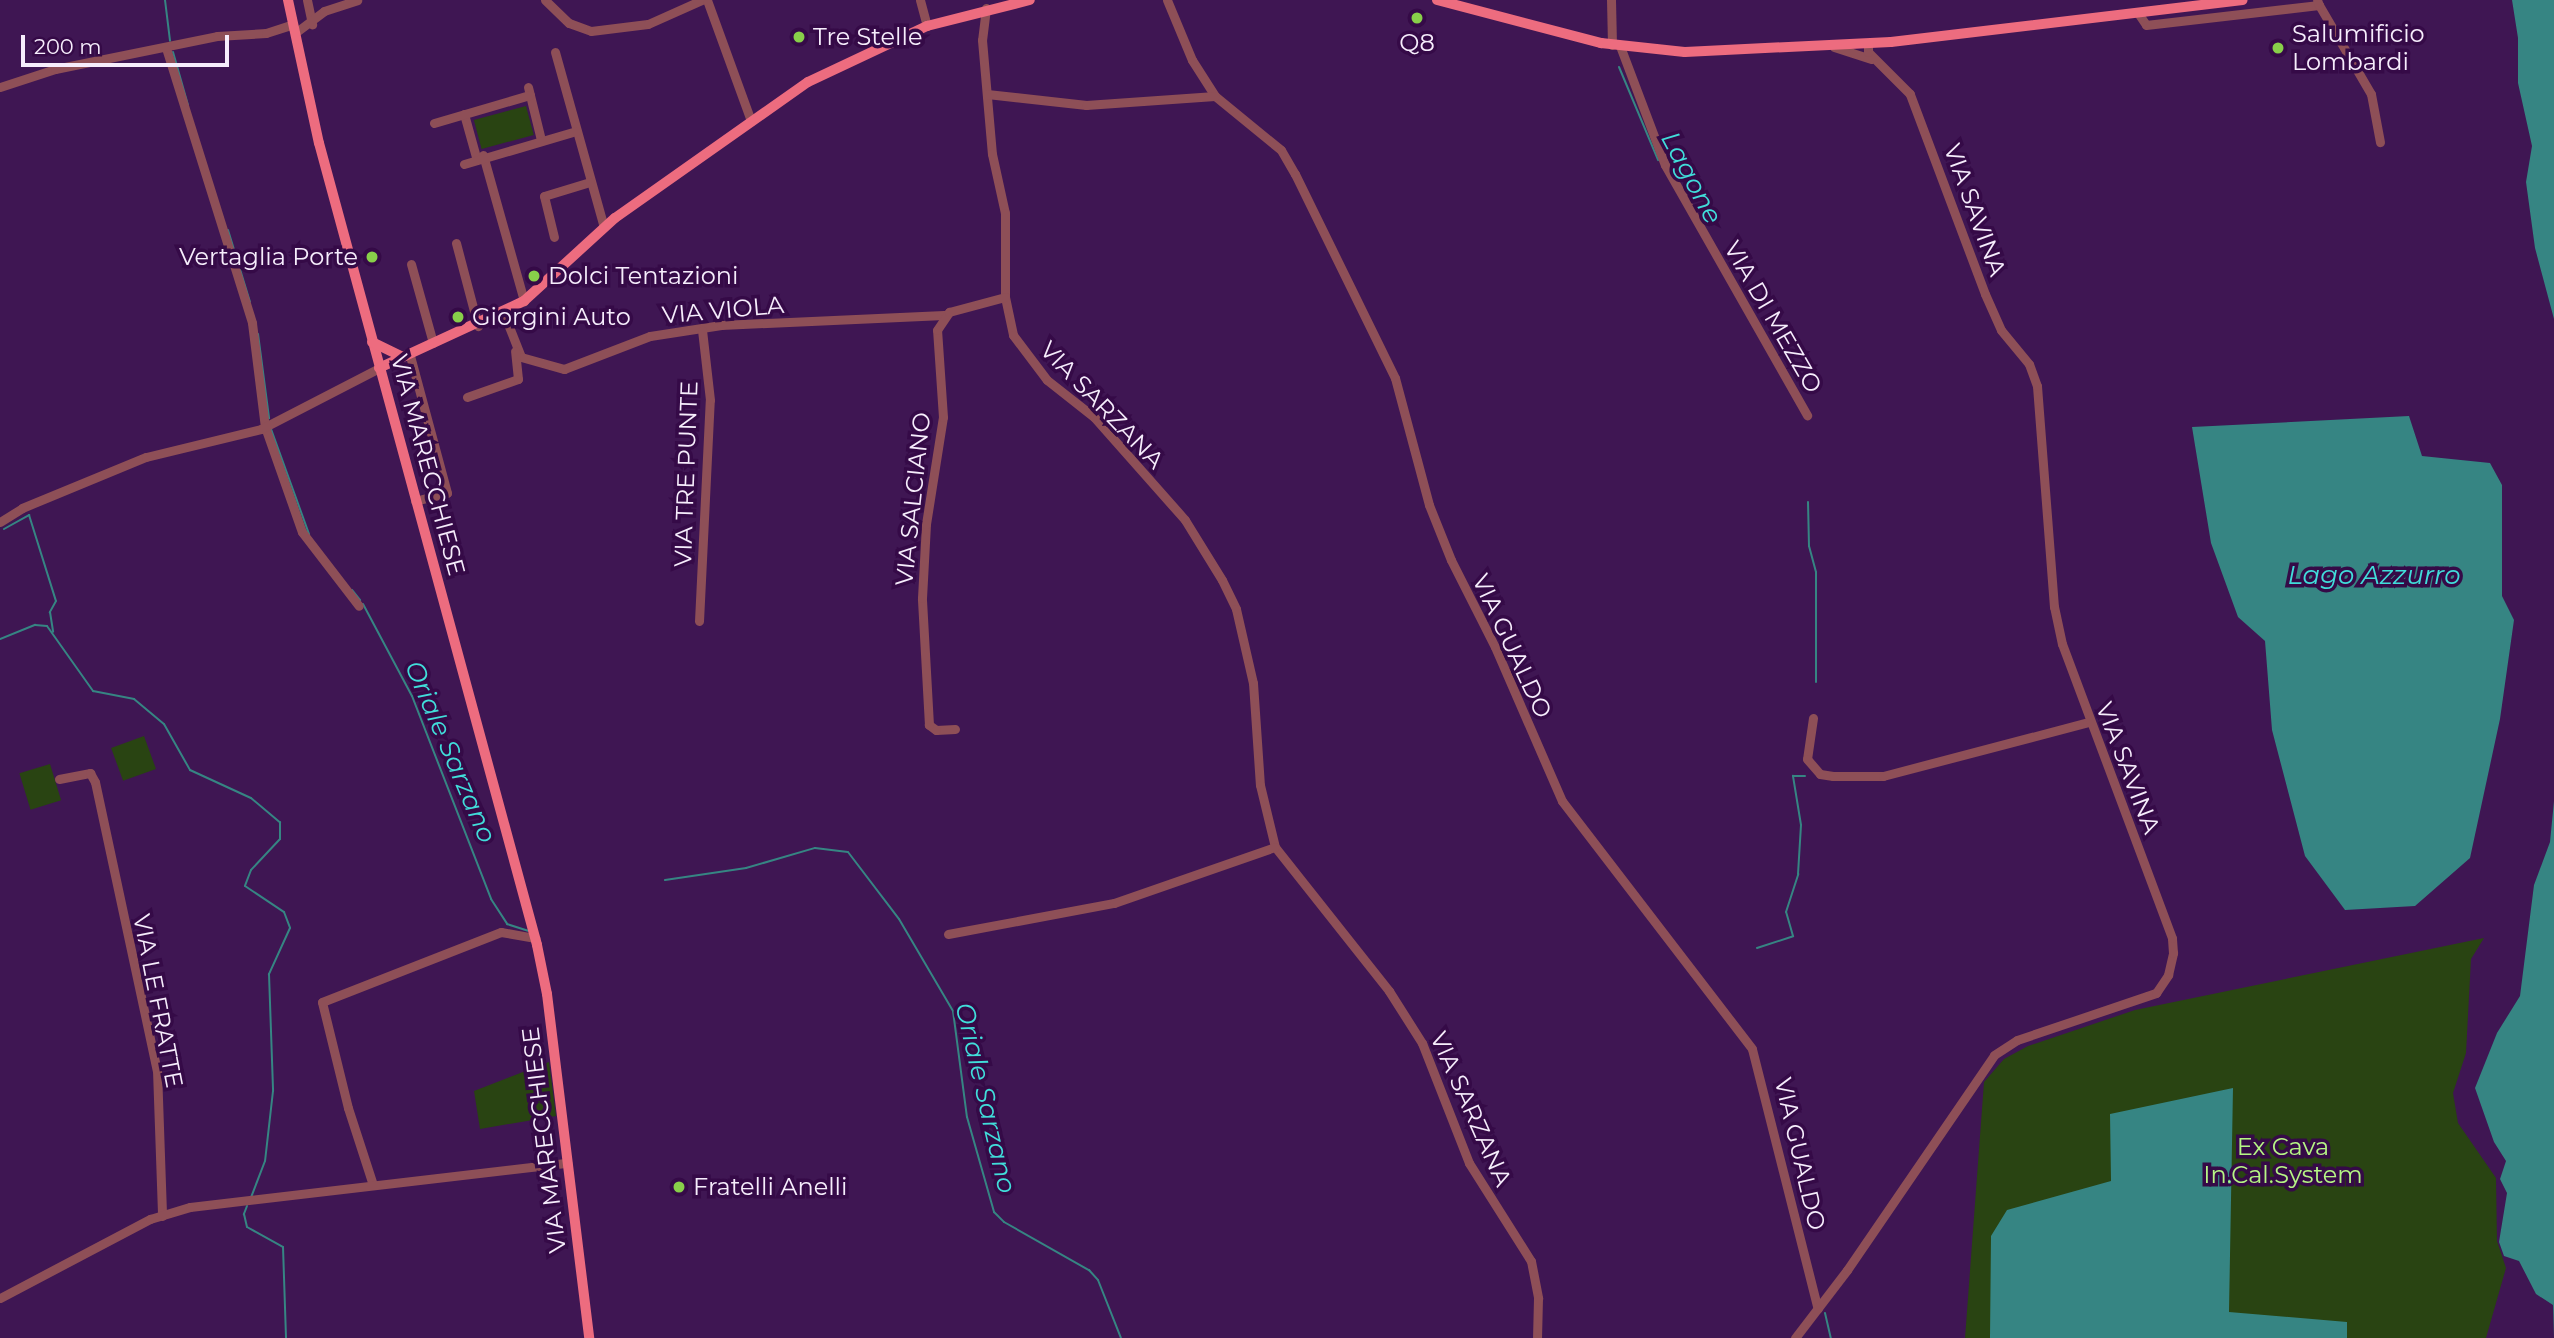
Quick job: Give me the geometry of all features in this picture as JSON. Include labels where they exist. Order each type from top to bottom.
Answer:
[{"type":"main road","name":"VIA MARECCHIESE","points":[[288,0],[319,143],[535,938],[547,994],[589,1338]]},
{"type":"main road","points":[[379,368],[405,354],[505,314],[524,301],[604,227],[751,121],[838,65],[928,26],[986,8],[1030,0]]},
{"type":"main road","points":[[1437,0],[1616,46],[1685,52],[1833,47],[2243,0]]},
{"type":"main road","points":[[372,342],[405,354]]},
{"type":"street","points":[[307,0],[312,24]]},
{"type":"street","points":[[0,87],[37,73],[218,36],[266,33],[312,24],[324,11],[357,0]]},
{"type":"street","points":[[545,0],[569,23],[591,31],[648,24],[704,0],[751,121]]},
{"type":"street","points":[[920,0],[928,26]]},
{"type":"street","name":"VIA GUALDO","points":[[1167,0],[1192,60],[1215,96],[1281,150],[1296,174],[1395,378],[1434,516],[1562,801],[1752,1049],[1818,1309]]},
{"type":"street","name":"VIA DI MEZZO","points":[[1611,0],[1616,46],[1665,165],[1807,415]]},
{"type":"street","points":[[2138,13],[2146,25],[2318,3],[2371,94],[2379,142]]},
{"type":"street","name":"VIA SARZANA","points":[[986,8],[982,40],[992,154],[1005,213],[1005,297],[1013,335],[1025,356],[1132,458],[1185,520],[1222,580],[1236,609],[1253,683],[1260,785],[1275,847],[1389,991],[1422,1042],[1469,1163],[1531,1261],[1538,1298],[1538,1338]]},
{"type":"street","name":"VIA SAVINA","points":[[1872,43],[1886,69]]},
{"type":"street","name":"VIA SAVINA","points":[[1794,1338],[1818,1309],[1994,1055],[2017,1040],[2156,993],[2168,975],[2172,938],[2089,722],[2054,607],[2037,386],[2029,364],[2001,330],[1985,294],[1910,94],[1886,69],[1868,57],[1833,47]]},
{"type":"street","points":[[166,48],[253,323],[265,427],[302,532],[359,606]]},
{"type":"street","points":[[555,52],[604,227]]},
{"type":"street","points":[[434,123],[529,91],[541,140]]},
{"type":"street","points":[[987,94],[1086,105],[1215,96]]},
{"type":"street","points":[[464,114],[524,301]]},
{"type":"street","points":[[464,164],[479,156],[576,131]]},
{"type":"street","points":[[554,237],[544,196],[590,182]]},
{"type":"street","points":[[456,243],[478,326]]},
{"type":"street","points":[[411,264],[433,343]]},
{"type":"street","points":[[944,315],[1005,297]]},
{"type":"street","points":[[467,397],[519,379],[505,314]]},
{"type":"street","name":"VIA VIOLA","points":[[515,351],[533,363],[564,369],[650,336],[829,317],[944,315]]},
{"type":"street","name":"VIA SALCIANO","points":[[944,315],[937,330],[941,451],[926,524],[922,598],[929,725],[936,730],[955,729]]},
{"type":"street","name":"VIA TRE PUNTE","points":[[699,621],[710,400],[702,330]]},
{"type":"street","points":[[405,354],[447,493],[415,501]]},
{"type":"street","points":[[0,522],[22,508],[146,457],[265,427],[379,368]]},
{"type":"street","points":[[1814,718],[1807,759],[1820,774],[1833,776],[1883,776],[2089,722]]},
{"type":"street","name":"VIA LE FRATTE","points":[[59,779],[90,773],[95,782],[157,1070],[162,1216]]},
{"type":"street","points":[[948,934],[1114,903],[1275,847]]},
{"type":"street","points":[[373,1185],[348,1108],[322,1002],[501,932],[535,938]]},
{"type":"street","points":[[0,1298],[162,1216],[234,1201],[567,1163]]},
{"type":"green space","points":[[526,106],[534,135],[482,149],[474,120]]},
{"type":"green space","points":[[144,736],[156,769],[123,781],[111,748]]},
{"type":"green space","points":[[50,764],[61,800],[31,810],[19,773]]},
{"type":"green space","name":"Ex Cava In.Cal.System","points":[[2484,938],[2471,959],[2466,1053],[2453,1093],[2458,1123],[2496,1178],[2497,1241],[2506,1268],[2486,1338],[1965,1338],[1984,1082],[2004,1059],[2028,1046],[2135,1010]]},
{"type":"green space","points":[[549,1062],[556,1116],[480,1129],[474,1091]]},
{"type":"water","points":[[2512,0],[2554,0],[2554,319],[2535,248],[2526,182],[2532,146],[2518,83],[2518,38]]},
{"type":"water","name":"Lago Azzurro","points":[[2409,416],[2422,456],[2490,463],[2502,485],[2502,596],[2514,620],[2500,719],[2470,858],[2415,906],[2345,910],[2305,856],[2272,730],[2265,641],[2238,617],[2211,543],[2192,427]]},
{"type":"water","points":[[2554,801],[2554,1338],[2553,1305],[2536,1294],[2519,1261],[2504,1256],[2499,1242],[2507,1193],[2500,1179],[2506,1161],[2494,1142],[2475,1088],[2497,1033],[2520,996],[2534,885],[2550,842]]},
{"type":"water","points":[[2233,1088],[2229,1312],[2347,1322],[2347,1338],[1990,1338],[1991,1236],[2007,1210],[2111,1181],[2110,1114]]},
{"type":"waterway","name":"Oriale Sarzano","points":[[165,0],[170,41]]},
{"type":"waterway","name":"Oriale Sarzano","points":[[173,52],[188,105]]},
{"type":"waterway","name":"Lagone","points":[[1619,67],[1658,160]]},
{"type":"waterway","name":"Oriale Sarzano","points":[[228,230],[250,302]]},
{"type":"waterway","name":"Oriale Sarzano","points":[[258,334],[269,418]]},
{"type":"waterway","name":"Oriale Sarzano","points":[[271,429],[309,534]]},
{"type":"waterway","name":"Lagone","points":[[1808,502],[1809,546],[1816,572],[1816,682]]},
{"type":"waterway","points":[[4,529],[29,515],[56,601],[50,612],[53,632]]},
{"type":"waterway","name":"Oriale Sarzano","points":[[352,590],[360,600]]},
{"type":"waterway","name":"Oriale Sarzano","points":[[363,604],[412,696],[491,899],[507,924],[528,931]]},
{"type":"waterway","points":[[0,639],[35,625],[47,626],[93,691],[134,699],[164,724],[190,770],[251,798],[280,822],[280,839],[251,870],[245,886],[284,912],[290,928],[269,974],[273,1091],[265,1161],[251,1197]]},
{"type":"waterway","name":"Lagone","points":[[1757,948],[1793,936],[1786,912],[1798,874],[1801,825],[1793,776],[1805,776]]},
{"type":"waterway","name":"Oriale Sarzano","points":[[665,880],[746,868],[815,848],[848,852],[899,919],[953,1011],[967,1117],[994,1212],[1004,1222],[1089,1270],[1098,1280],[1121,1338]]},
{"type":"waterway","points":[[247,1206],[244,1214],[247,1227],[283,1247],[286,1338]]},
{"type":"waterway","name":"Lagone","points":[[1825,1313],[1831,1338]]},
{"type":"place","name":"Q8","points":[[1417,18]]},
{"type":"place","name":"Tre Stelle","points":[[799,37]]},
{"type":"place","name":"Salumificio Lombardi","points":[[2278,48]]},
{"type":"place","name":"Vertaglia Porte","points":[[372,257]]},
{"type":"place","name":"Dolci Tentazioni","points":[[534,276]]},
{"type":"place","name":"Giorgini Auto","points":[[458,317]]},
{"type":"place","name":"Fratelli Anelli","points":[[679,1187]]}]
